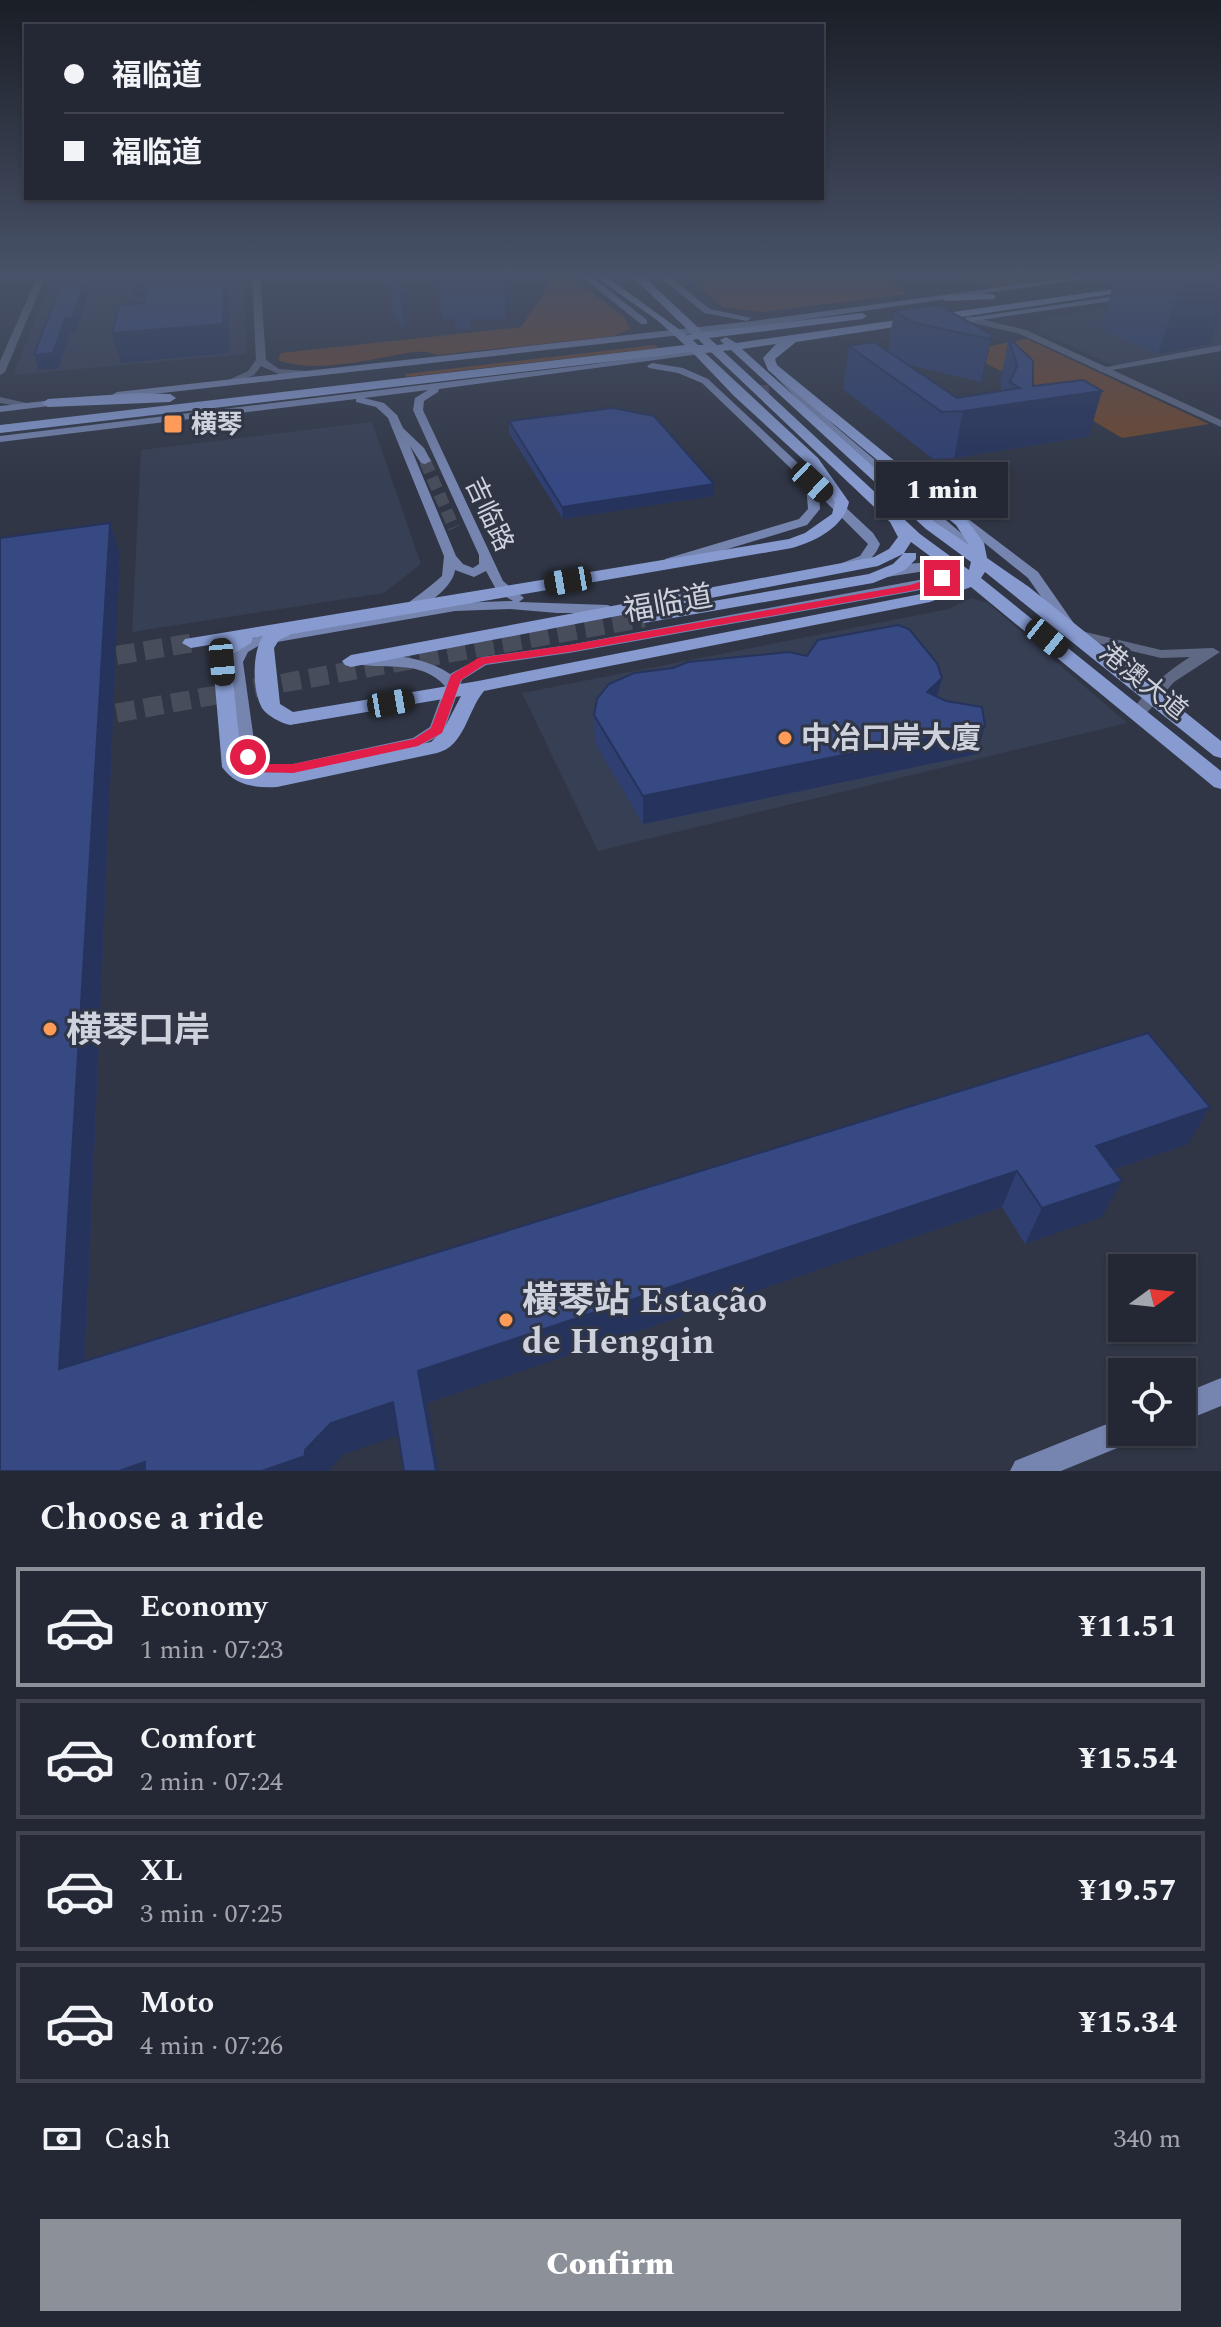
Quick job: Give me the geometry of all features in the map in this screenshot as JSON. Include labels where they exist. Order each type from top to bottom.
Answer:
[{"type":"main road","points":[[0,409],[578,344]]},
{"type":"main road","points":[[0,417],[622,344]]},
{"type":"main road","points":[[191,643],[792,543],[810,536],[839,516],[842,502],[836,488],[814,463],[688,344]]},
{"type":"main road","points":[[699,344],[773,406]]},
{"type":"main road","name":"港澳大道","points":[[710,344],[914,537],[1001,601],[1221,782]]},
{"type":"main road","points":[[723,344],[1033,575],[1074,632]]},
{"type":"main road","points":[[0,431],[676,349],[746,344]]},
{"type":"main road","points":[[768,377],[769,358],[788,344]]},
{"type":"main road","points":[[495,379],[678,356],[725,346]]},
{"type":"main road","points":[[678,356],[722,358],[744,369],[1001,601]]},
{"type":"main road","points":[[0,439],[467,382],[640,366],[666,367],[692,374],[722,397],[874,544],[866,559],[833,570]]},
{"type":"main road","points":[[306,625],[272,636],[265,642],[263,651],[271,707],[290,719],[478,687],[930,597],[971,581],[981,560],[980,550],[961,522],[798,394],[768,377]]},
{"type":"main road","points":[[768,377],[798,394],[1020,588]]},
{"type":"main road","points":[[722,397],[768,377]]},
{"type":"main road","name":"港澳大道","points":[[768,377],[931,526],[1020,588],[1221,751]]},
{"type":"main road","points":[[418,410],[419,400],[424,395],[467,382]]},
{"type":"main road","points":[[48,403],[146,396],[170,398]]},
{"type":"main road","points":[[326,399],[361,400],[380,405],[420,450],[425,461]]},
{"type":"main road","points":[[393,418],[388,407],[396,403],[410,403],[418,410]]},
{"type":"main road","name":"吉临路","points":[[418,410],[502,588],[530,602],[557,609],[613,609]]},
{"type":"main road","name":"吉临路","points":[[380,620],[423,601],[441,586],[448,577],[450,556],[393,418]]},
{"type":"main road","points":[[0,431],[111,426]]},
{"type":"main road","points":[[656,566],[803,522],[814,509],[812,482]]},
{"type":"main road","name":"福临道","points":[[351,661],[893,556],[906,537],[895,520]]},
{"type":"main road","points":[[887,573],[909,559],[914,549],[914,537]]},
{"type":"main road","points":[[450,556],[458,567],[474,573],[485,566],[485,555]]},
{"type":"main road","name":"福临道","points":[[453,686],[455,678],[470,666],[498,657],[569,649],[894,591],[938,582],[942,578],[940,573],[927,567],[644,618]]},
{"type":"main road","points":[[351,661],[426,666],[437,671],[453,686],[437,730],[418,742],[293,769],[274,770],[253,764],[245,744],[236,662],[238,654],[256,641],[484,605],[557,609]]},
{"type":"main road","points":[[264,633],[233,645],[224,652],[222,662],[232,767],[242,777],[253,780],[277,780],[437,747],[455,732],[466,698],[478,687]]},
{"type":"main road","points":[[1196,1402],[1221,1392]]},
{"type":"main road","points":[[1025,1471],[1108,1438]]},
{"type":"street","points":[[0,372],[12,344]]},
{"type":"street","points":[[260,344],[261,360],[266,367],[307,374]]},
{"type":"street","points":[[1048,344],[1221,424]]},
{"type":"street","points":[[1101,369],[1221,348]]},
{"type":"street","points":[[227,383],[245,377],[261,360]]},
{"type":"street","points":[[0,400],[30,405]]},
{"type":"street","points":[[1074,632],[1161,654],[1217,650]]},
{"type":"street","points":[[1139,712],[1152,693],[1176,671],[1217,650]]},
{"type":"shaded area","points":[[26,344],[246,344],[246,354],[13,375]]},
{"type":"shaded area","points":[[367,344],[543,344],[437,355],[412,352],[332,365],[291,364],[278,360],[281,353]]},
{"type":"shaded area","points":[[1002,344],[1037,344],[1209,424],[1122,438],[1065,404],[962,351]]},
{"type":"shaded area","points":[[1066,344],[1221,344],[1221,351],[1121,369]]},
{"type":"shaded area","points":[[655,345],[658,348],[406,377],[405,374]]},
{"type":"shaded area","points":[[372,422],[421,564],[384,593],[132,632],[141,450]]},
{"type":"shaded area","name":"中冶口岸大廈","points":[[971,598],[988,603],[1127,723],[598,851],[522,693],[949,609]]},
{"type":"building","points":[[38,344],[56,344],[53,353],[34,355]]},
{"type":"building","points":[[876,344],[957,398],[1020,388],[1010,382],[1017,366],[1011,344],[1015,344],[1033,361],[1033,386],[1083,380],[1102,391],[942,412],[849,346]]},
{"type":"building","points":[[613,408],[654,416],[714,484],[562,507],[509,421]]},
{"type":"building","points":[[110,523],[59,1369],[1148,1033],[1210,1107],[1096,1146],[1122,1181],[1042,1208],[1017,1171],[418,1371],[436,1471],[404,1471],[393,1402],[331,1423],[305,1450],[305,1456],[262,1471],[145,1471],[145,1462],[119,1471],[0,1471],[0,538]]},
{"type":"building","name":"中冶口岸大廈","points":[[898,625],[909,629],[937,663],[942,678],[927,692],[946,701],[982,707],[985,726],[643,796],[594,715],[597,699],[609,684],[634,673],[673,668],[688,662],[789,652],[807,656],[818,640]]},
{"type":"tunnel","points":[[760,390],[773,389]]},
{"type":"tunnel","points":[[425,461],[454,528]]},
{"type":"tunnel","points":[[89,718],[644,618]]},
{"type":"tunnel","points":[[89,660],[191,643]]},
{"type":"place","name":"横琴","points":[[173,424]]},
{"type":"place","name":"中冶口岸大廈","points":[[785,738]]},
{"type":"place","name":"横琴口岸","points":[[50,1029]]},
{"type":"place","name":"橫琴站 Estação de Hengqin","points":[[506,1320]]},
{"type":"route","points":[[248,757],[263,769],[293,769],[428,738],[437,730],[455,678],[482,661],[569,649],[910,588],[938,582],[942,578]]}]
